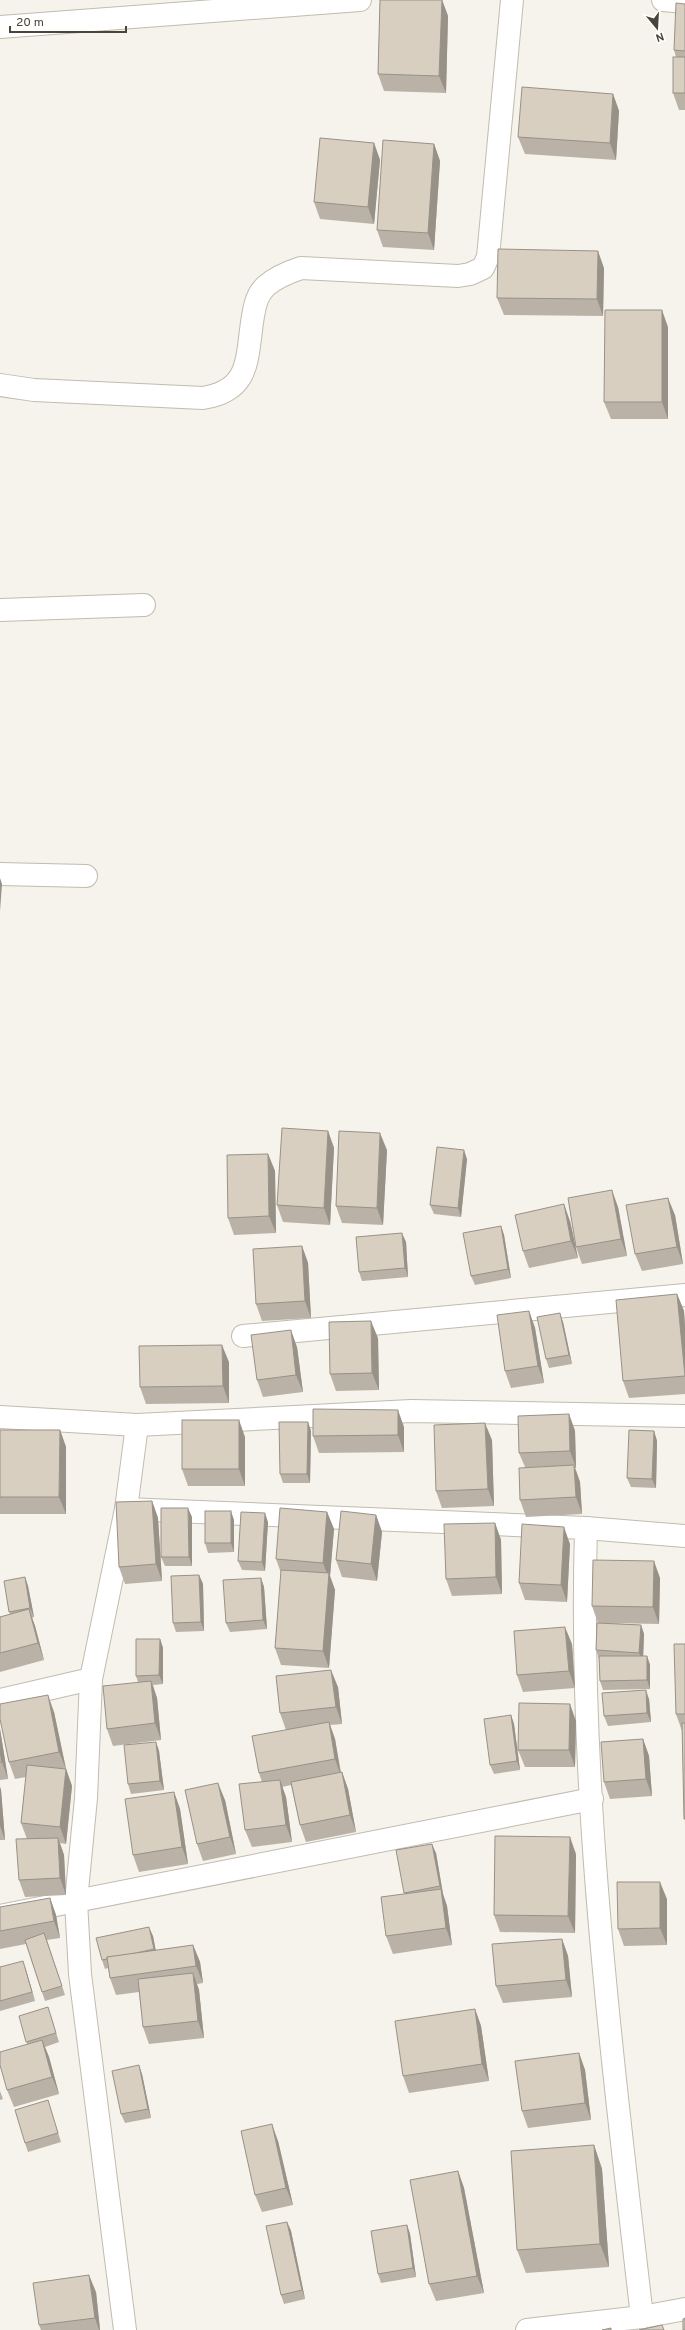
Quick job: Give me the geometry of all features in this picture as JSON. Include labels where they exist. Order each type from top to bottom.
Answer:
[{"type":"street","points":[[0,27],[360,0]]},
{"type":"street","points":[[0,385],[34,390],[202,398],[220,395],[233,387],[242,375],[255,302],[265,286],[281,276],[301,268],[458,276],[483,268],[488,258],[512,0]]},
{"type":"street","points":[[663,0],[685,2]]},
{"type":"street","points":[[0,610],[144,605]]},
{"type":"street","points":[[0,874],[86,876]]},
{"type":"street","points":[[243,1336],[685,1295]]},
{"type":"street","points":[[0,1417],[137,1424],[411,1411],[685,1416]]},
{"type":"street","points":[[125,2330],[80,1974],[76,1901],[86,1798],[91,1680],[126,1509],[137,1424]]},
{"type":"street","points":[[126,1509],[586,1528],[685,1536]]},
{"type":"street","points":[[586,1528],[583,1614],[592,1799],[610,2036],[642,2317]]},
{"type":"street","points":[[0,1700],[91,1680]]},
{"type":"street","points":[[0,1916],[592,1799]]},
{"type":"street","points":[[527,2330],[642,2317],[685,2309]]},
{"type":"building","points":[[380,0],[442,0],[439,76],[378,74]]},
{"type":"building","points":[[676,3],[685,4],[685,51],[674,50]]},
{"type":"building","points":[[673,57],[685,57],[685,93],[673,93]]},
{"type":"building","points":[[522,87],[613,94],[610,143],[518,137]]},
{"type":"building","points":[[320,138],[374,143],[368,207],[314,202]]},
{"type":"building","points":[[383,140],[434,144],[428,233],[377,230]]},
{"type":"building","points":[[498,249],[598,251],[597,299],[497,298]]},
{"type":"building","points":[[605,310],[662,310],[662,402],[604,402]]},
{"type":"building","points":[[282,1128],[328,1131],[324,1208],[277,1205]]},
{"type":"building","points":[[339,1131],[380,1133],[377,1208],[336,1206]]},
{"type":"building","points":[[437,1147],[464,1150],[458,1208],[430,1205]]},
{"type":"building","points":[[268,1154],[269,1216],[228,1218],[227,1155]]},
{"type":"building","points":[[612,1190],[621,1239],[576,1247],[568,1198]]},
{"type":"building","points":[[668,1198],[677,1247],[635,1254],[626,1205]]},
{"type":"building","points":[[564,1204],[571,1241],[523,1251],[515,1215]]},
{"type":"building","points":[[501,1226],[508,1269],[471,1276],[463,1233]]},
{"type":"building","points":[[402,1233],[405,1268],[359,1272],[356,1237]]},
{"type":"building","points":[[302,1246],[305,1301],[256,1304],[253,1249]]},
{"type":"building","points":[[677,1294],[685,1376],[623,1381],[616,1300]]},
{"type":"building","points":[[529,1311],[538,1366],[505,1371],[497,1315]]},
{"type":"building","points":[[560,1313],[569,1355],[546,1359],[537,1317]]},
{"type":"building","points":[[371,1321],[372,1373],[330,1374],[329,1322]]},
{"type":"building","points":[[291,1330],[296,1375],[257,1380],[251,1335]]},
{"type":"building","points":[[222,1345],[223,1386],[140,1387],[139,1346]]},
{"type":"building","points":[[313,1409],[398,1410],[398,1435],[313,1436]]},
{"type":"building","points":[[569,1414],[570,1451],[519,1453],[518,1416]]},
{"type":"building","points":[[182,1420],[239,1420],[239,1469],[182,1469]]},
{"type":"building","points":[[279,1422],[308,1422],[307,1474],[280,1474]]},
{"type":"building","points":[[485,1423],[488,1489],[436,1491],[434,1425]]},
{"type":"building","points":[[0,1430],[60,1430],[59,1497],[0,1497]]},
{"type":"building","points":[[629,1430],[654,1431],[652,1479],[627,1478]]},
{"type":"building","points":[[574,1465],[576,1497],[520,1500],[519,1468]]},
{"type":"building","points":[[152,1501],[156,1564],[119,1567],[116,1502]]},
{"type":"building","points":[[161,1508],[188,1508],[189,1557],[161,1557]]},
{"type":"building","points":[[280,1508],[327,1512],[323,1563],[276,1559]]},
{"type":"building","points":[[205,1511],[231,1511],[231,1543],[205,1543]]},
{"type":"building","points":[[341,1511],[376,1515],[371,1564],[336,1560]]},
{"type":"building","points":[[241,1512],[265,1513],[262,1562],[238,1561]]},
{"type":"building","points":[[495,1523],[496,1577],[446,1579],[444,1524]]},
{"type":"building","points":[[522,1524],[564,1527],[561,1585],[519,1583]]},
{"type":"building","points":[[593,1560],[654,1561],[653,1607],[592,1606]]},
{"type":"building","points":[[281,1570],[329,1573],[323,1651],[275,1648]]},
{"type":"building","points":[[199,1575],[201,1622],[173,1623],[171,1576]]},
{"type":"building","points":[[25,1577],[30,1608],[9,1612],[4,1581]]},
{"type":"building","points":[[261,1578],[263,1620],[226,1623],[223,1580]]},
{"type":"building","points":[[29,1609],[38,1643],[0,1653],[0,1617]]},
{"type":"building","points":[[597,1623],[641,1625],[639,1653],[596,1650]]},
{"type":"building","points":[[565,1627],[569,1671],[517,1675],[514,1631]]},
{"type":"building","points":[[136,1639],[160,1639],[159,1675],[136,1676]]},
{"type":"building","points":[[674,1644],[685,1644],[685,1714],[676,1714]]},
{"type":"building","points":[[599,1656],[647,1656],[647,1680],[600,1681]]},
{"type":"building","points":[[331,1670],[336,1707],[280,1713],[276,1676]]},
{"type":"building","points":[[151,1681],[155,1723],[107,1729],[103,1686]]},
{"type":"building","points":[[646,1690],[647,1713],[604,1716],[602,1693]]},
{"type":"building","points":[[48,1695],[59,1752],[9,1762],[0,1719],[0,1704]]},
{"type":"building","points":[[519,1703],[570,1704],[569,1750],[518,1750]]},
{"type":"building","points":[[511,1715],[517,1761],[490,1765],[484,1719]]},
{"type":"building","points":[[329,1722],[335,1759],[259,1773],[252,1736]]},
{"type":"building","points":[[682,1723],[685,1723],[685,1819],[684,1819]]},
{"type":"building","points":[[643,1739],[646,1779],[604,1782],[601,1742]]},
{"type":"building","points":[[156,1742],[160,1781],[128,1784],[124,1745]]},
{"type":"building","points":[[27,1765],[66,1769],[60,1827],[21,1823]]},
{"type":"building","points":[[342,1772],[350,1815],[300,1825],[291,1782]]},
{"type":"building","points":[[280,1780],[286,1825],[245,1830],[239,1784]]},
{"type":"building","points":[[218,1783],[230,1837],[197,1844],[185,1790]]},
{"type":"building","points":[[174,1792],[182,1847],[133,1855],[125,1799]]},
{"type":"building","points":[[495,1836],[570,1837],[568,1916],[494,1915]]},
{"type":"building","points":[[58,1838],[60,1878],[19,1880],[16,1839]]},
{"type":"building","points":[[432,1844],[440,1886],[404,1893],[396,1850]]},
{"type":"building","points":[[617,1882],[660,1882],[660,1928],[618,1929]]},
{"type":"building","points":[[441,1889],[446,1928],[386,1936],[381,1897]]},
{"type":"building","points":[[50,1898],[54,1921],[0,1931],[0,1907]]},
{"type":"building","points":[[149,1927],[154,1949],[127,1955],[107,1957],[107,1959],[102,1960],[96,1938]]},
{"type":"building","points":[[44,1933],[62,1986],[42,1992],[25,1940]]},
{"type":"building","points":[[562,1939],[566,1980],[496,1986],[492,1944]]},
{"type":"building","points":[[193,1945],[196,1966],[110,1978],[107,1957]]},
{"type":"building","points":[[23,1961],[32,1992],[0,2001],[0,1967]]},
{"type":"building","points":[[193,1973],[198,2021],[143,2027],[138,1979]]},
{"type":"building","points":[[48,2007],[56,2033],[26,2042],[19,2016]]},
{"type":"building","points":[[475,2009],[482,2064],[403,2076],[395,2021]]},
{"type":"building","points":[[42,2040],[52,2077],[7,2090],[0,2065],[0,2052]]},
{"type":"building","points":[[579,2053],[585,2103],[522,2111],[515,2061]]},
{"type":"building","points":[[139,2065],[148,2109],[121,2114],[112,2071]]},
{"type":"building","points":[[48,2100],[58,2133],[25,2143],[15,2110]]},
{"type":"building","points":[[272,2124],[286,2188],[255,2195],[241,2131]]},
{"type":"building","points":[[594,2145],[600,2244],[517,2250],[511,2151]]},
{"type":"building","points":[[458,2171],[477,2276],[429,2284],[410,2180]]},
{"type":"building","points":[[287,2222],[302,2290],[281,2295],[266,2226]]},
{"type":"building","points":[[407,2225],[413,2268],[378,2274],[371,2231]]},
{"type":"building","points":[[89,2275],[95,2318],[39,2325],[33,2283]]},
{"type":"building","points":[[685,2318],[685,2330],[683,2330],[683,2319]]},
{"type":"building","points":[[662,2325],[664,2330],[639,2330]]}]
